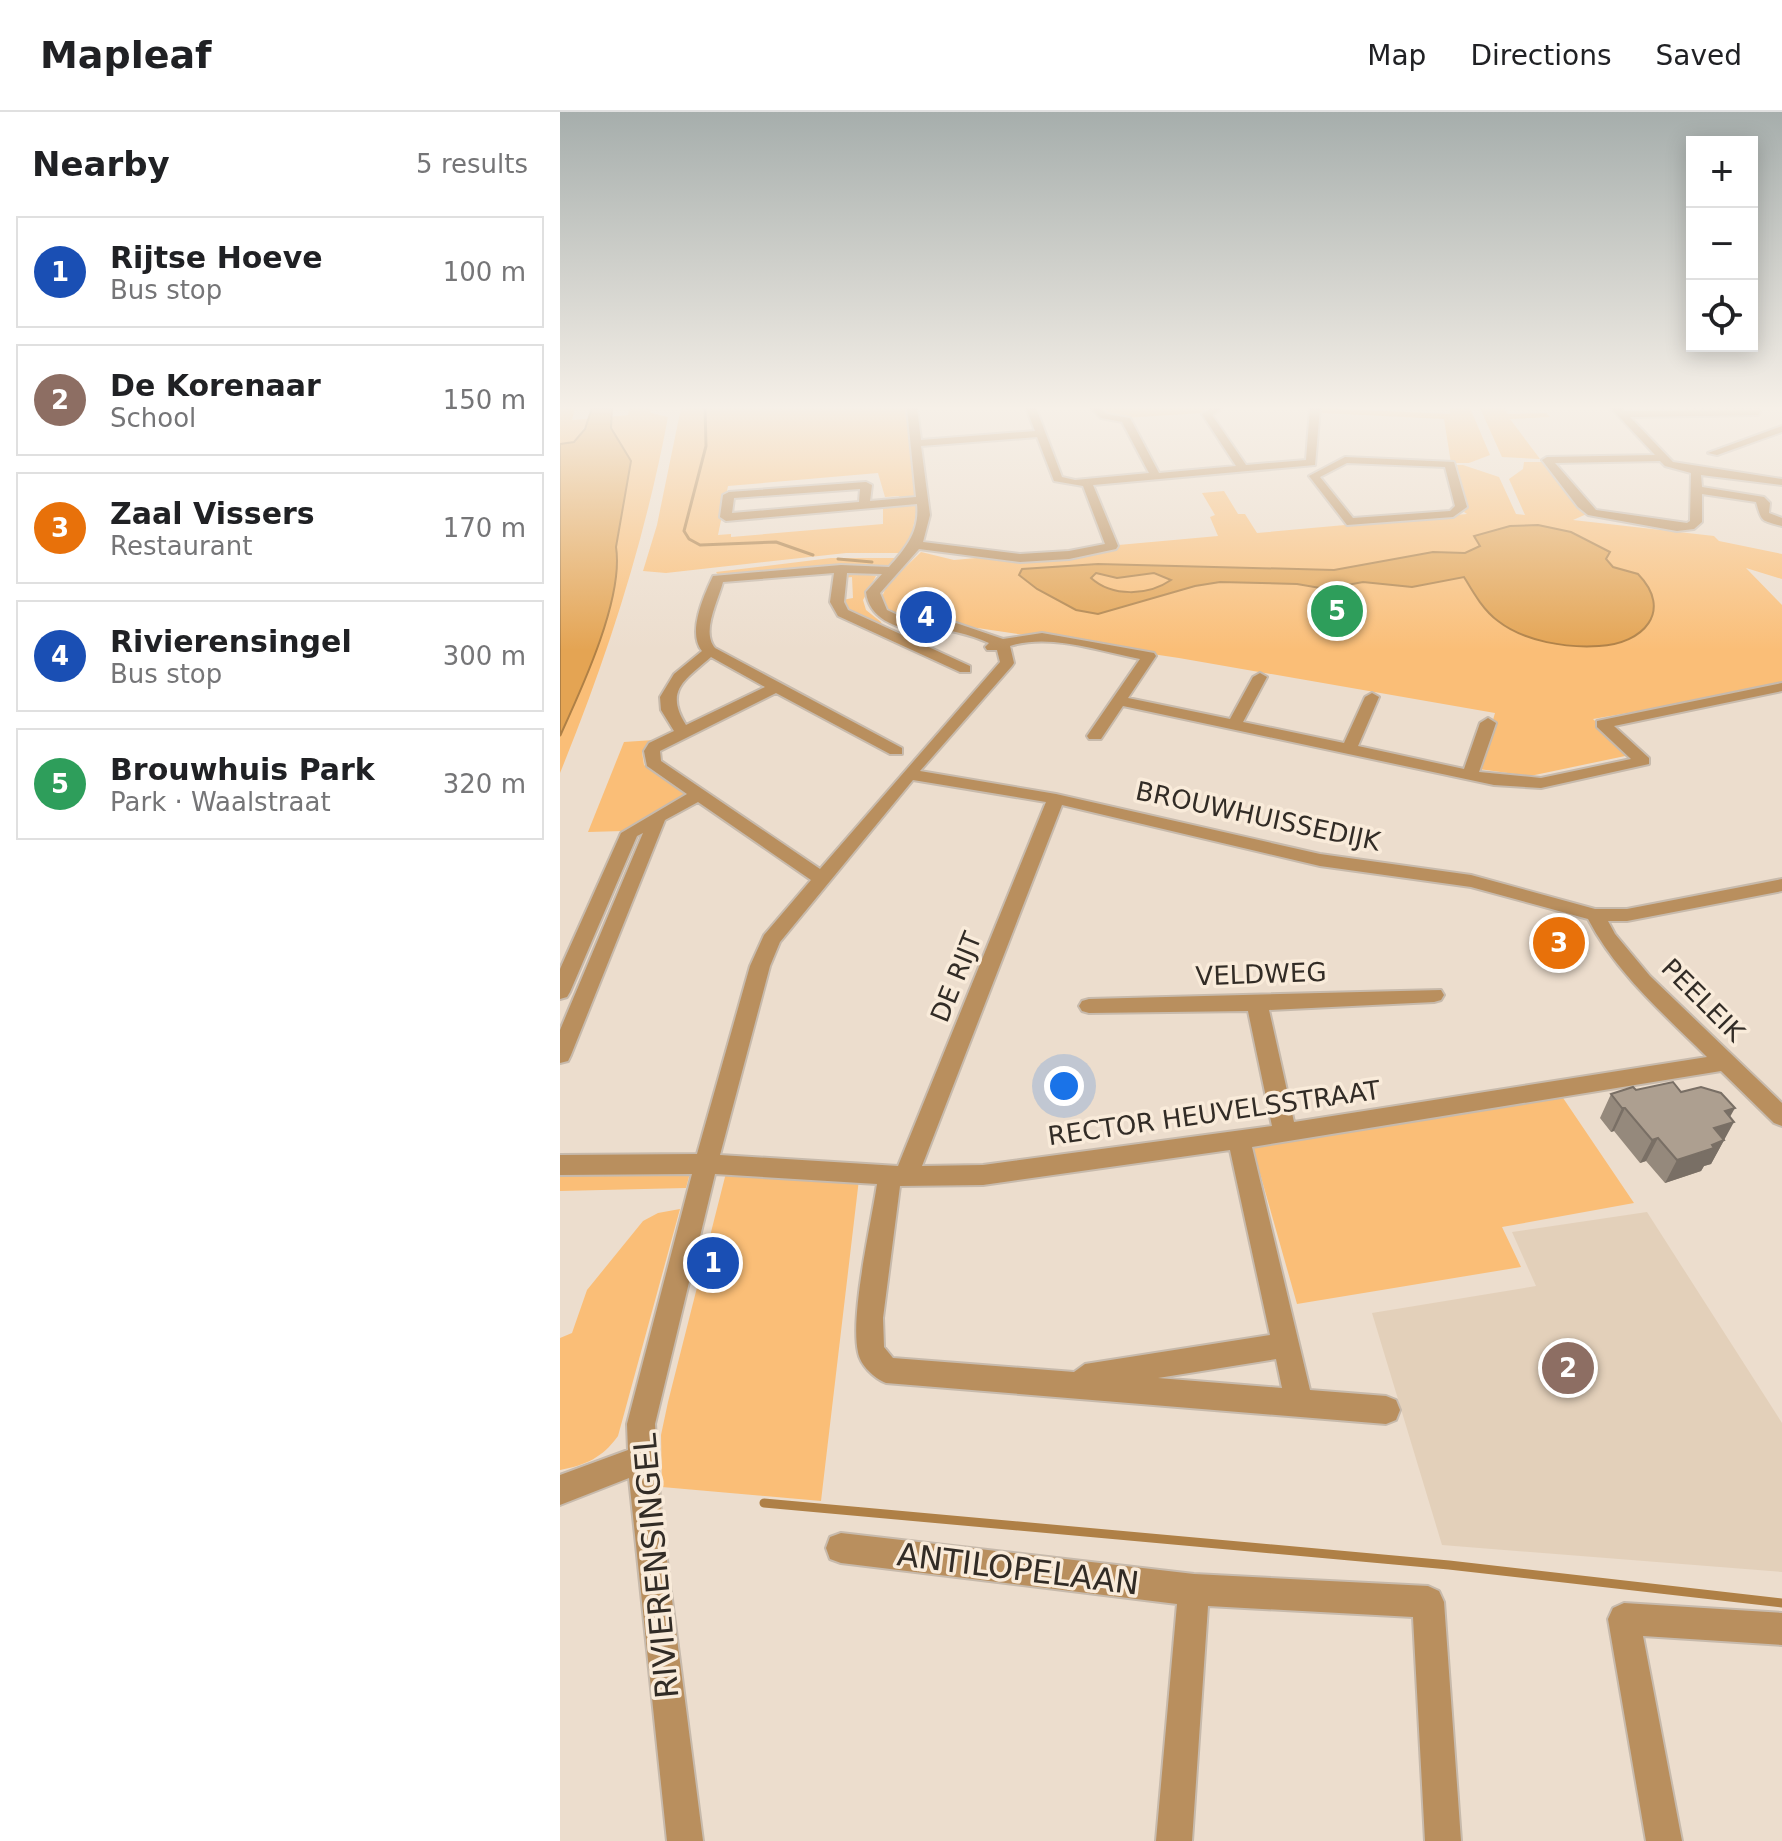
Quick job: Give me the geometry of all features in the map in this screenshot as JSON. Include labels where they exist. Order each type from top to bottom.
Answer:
[{"type":"street","points":[[815,489],[729,495],[726,517],[923,500]]},
{"type":"street","points":[[864,505],[866,489]]},
{"type":"street","points":[[922,489],[924,515],[916,545],[873,592],[873,601],[879,612],[916,628],[995,646],[1021,638],[1042,637],[1149,656],[1095,736]]},
{"type":"street","points":[[916,545],[940,545],[994,557],[1098,551],[1112,546],[1089,489]]},
{"type":"street","points":[[1323,489],[1351,522],[1459,511],[1458,489]]},
{"type":"street","points":[[1569,489],[1592,513],[1643,523],[1690,526],[1696,522],[1696,490],[1760,499],[1764,503],[1763,514],[1782,522]]},
{"type":"street","points":[[892,571],[841,569],[718,579],[702,631],[703,643],[710,651],[896,751]]},
{"type":"street","points":[[841,569],[837,602],[843,613],[965,669]]},
{"type":"street","name":"RIVIERENSINGEL","points":[[685,1841],[640,1460],[641,1424],[706,1164],[760,966],[771,940],[998,671],[995,646]]},
{"type":"street","points":[[682,732],[669,710],[667,697],[679,677],[710,651]]},
{"type":"street","points":[[1234,725],[1260,677]]},
{"type":"street","points":[[776,687],[655,746],[653,763],[823,880]]},
{"type":"street","points":[[1118,700],[1494,780],[1541,783],[1643,761],[1602,724],[1782,687]]},
{"type":"street","points":[[1349,749],[1372,697]]},
{"type":"street","points":[[1470,775],[1488,723]]},
{"type":"street","name":"BROUWHUISSEDIJK","points":[[909,774],[1056,799],[1320,860],[1471,881],[1595,915],[1627,915],[1782,885]]},
{"type":"street","points":[[560,992],[630,833],[699,794]]},
{"type":"street","name":"DE RIJT","points":[[1050,1383],[886,1370],[871,1352],[870,1318],[898,1176],[1056,799]]},
{"type":"street","points":[[560,1055],[658,817]]},
{"type":"street","name":"PEELEIK","points":[[1595,915],[1607,938],[1643,981],[1782,1117]]},
{"type":"street","name":"VELDWEG","points":[[1089,1006],[1434,995]]},
{"type":"street","points":[[1257,1003],[1285,1133]]},
{"type":"street","name":"RECTOR HEUVELSSTRAAT","points":[[560,1165],[706,1164],[898,1176],[983,1175],[1285,1133],[1727,1062]]},
{"type":"street","points":[[1239,1139],[1299,1402]]},
{"type":"street","points":[[1050,1383],[1286,1345]]},
{"type":"street","points":[[1050,1383],[1386,1410]]},
{"type":"street","points":[[560,1490],[640,1460]]},
{"type":"street","name":"ANTILOPELAAN","points":[[841,1548],[1194,1590],[1428,1602],[1443,1841]]},
{"type":"street","points":[[1174,1841],[1194,1590]]},
{"type":"street","points":[[1664,1841],[1624,1619],[1782,1629]]},
{"type":"shaded area","points":[[560,489],[626,489],[608,617],[560,736]]},
{"type":"shaded area","points":[[626,489],[653,489],[623,598],[560,773],[560,736],[583,685],[603,628]]},
{"type":"shaded area","points":[[664,489],[727,489],[718,535],[731,534],[731,537],[883,524],[883,505],[918,503],[910,543],[901,553],[846,553],[666,573],[643,571]]},
{"type":"shaded area","points":[[883,489],[915,489],[916,497],[885,497]]},
{"type":"shaded area","points":[[1463,489],[1504,489],[1516,514],[1525,515],[1513,489],[1568,489],[1589,513],[1573,520],[1714,536],[1719,541],[1782,554],[1782,579],[1746,568],[1782,605],[1782,686],[1593,719],[1630,755],[1530,776],[1479,769],[1495,713],[1179,658],[903,617],[879,604],[887,585],[921,552],[954,560],[1218,536],[1210,517],[1215,515],[1202,493],[1224,491],[1238,514],[1245,514],[1257,533],[1467,514],[1464,512],[1467,508]]},
{"type":"shaded area","points":[[1538,525],[1571,532],[1610,552],[1606,559],[1613,567],[1638,574],[1648,588],[1653,613],[1648,623],[1629,639],[1615,644],[1560,645],[1533,639],[1493,617],[1464,577],[1412,587],[1363,582],[1326,589],[1297,584],[1220,582],[1195,586],[1098,614],[1076,610],[1037,589],[1019,575],[1022,569],[1098,564],[1334,570],[1433,552],[1465,553],[1480,546],[1474,536],[1510,526]],"holes":[[[1096,573],[1117,578],[1154,573],[1171,580],[1152,589],[1130,592],[1109,589],[1091,578]]]},
{"type":"shaded area","points":[[831,558],[897,558],[890,565],[719,576],[716,572]]},
{"type":"shaded area","points":[[850,572],[876,576],[863,600],[866,610],[882,626],[844,607],[842,600],[853,598],[852,577],[843,578]]},
{"type":"shaded area","points":[[654,740],[642,752],[644,765],[688,796],[623,831],[588,832],[624,742]]},
{"type":"shaded area","points":[[1557,1089],[1634,1203],[1502,1227],[1521,1267],[1297,1304],[1250,1138]]},
{"type":"shaded area","points":[[691,1169],[686,1188],[560,1191],[560,1171]]},
{"type":"shaded area","points":[[727,1169],[859,1179],[821,1501],[662,1487],[661,1435]]},
{"type":"shaded area","points":[[680,1209],[618,1436],[593,1459],[560,1470],[560,1338],[572,1333],[587,1290],[643,1221],[658,1213]]},
{"type":"shaded area","points":[[1647,1212],[1782,1423],[1782,1572],[1442,1545],[1372,1313],[1536,1286],[1512,1232]]},
{"type":"building","points":[[1673,1082],[1681,1092],[1701,1087],[1721,1093],[1735,1108],[1725,1111],[1734,1122],[1714,1128],[1724,1140],[1712,1145],[1714,1148],[1677,1160],[1658,1138],[1652,1140],[1611,1094],[1633,1087],[1636,1090]]},
{"type":"waterway","points":[[695,489],[684,531],[689,539],[700,545],[776,542],[813,555]]},
{"type":"waterway","points":[[838,559],[872,562]]},
{"type":"waterway","points":[[764,1503],[1449,1565],[1782,1603]]},
{"type":"place","name":"Brouwhuis Park","points":[[1337,611]]},
{"type":"place","name":"Rivierensingel","points":[[926,617]]},
{"type":"place","name":"Zaal Vissers","points":[[1559,943]]},
{"type":"place","name":"Rijtse Hoeve","points":[[713,1263]]},
{"type":"place","name":"De Korenaar","points":[[1568,1368]]}]
